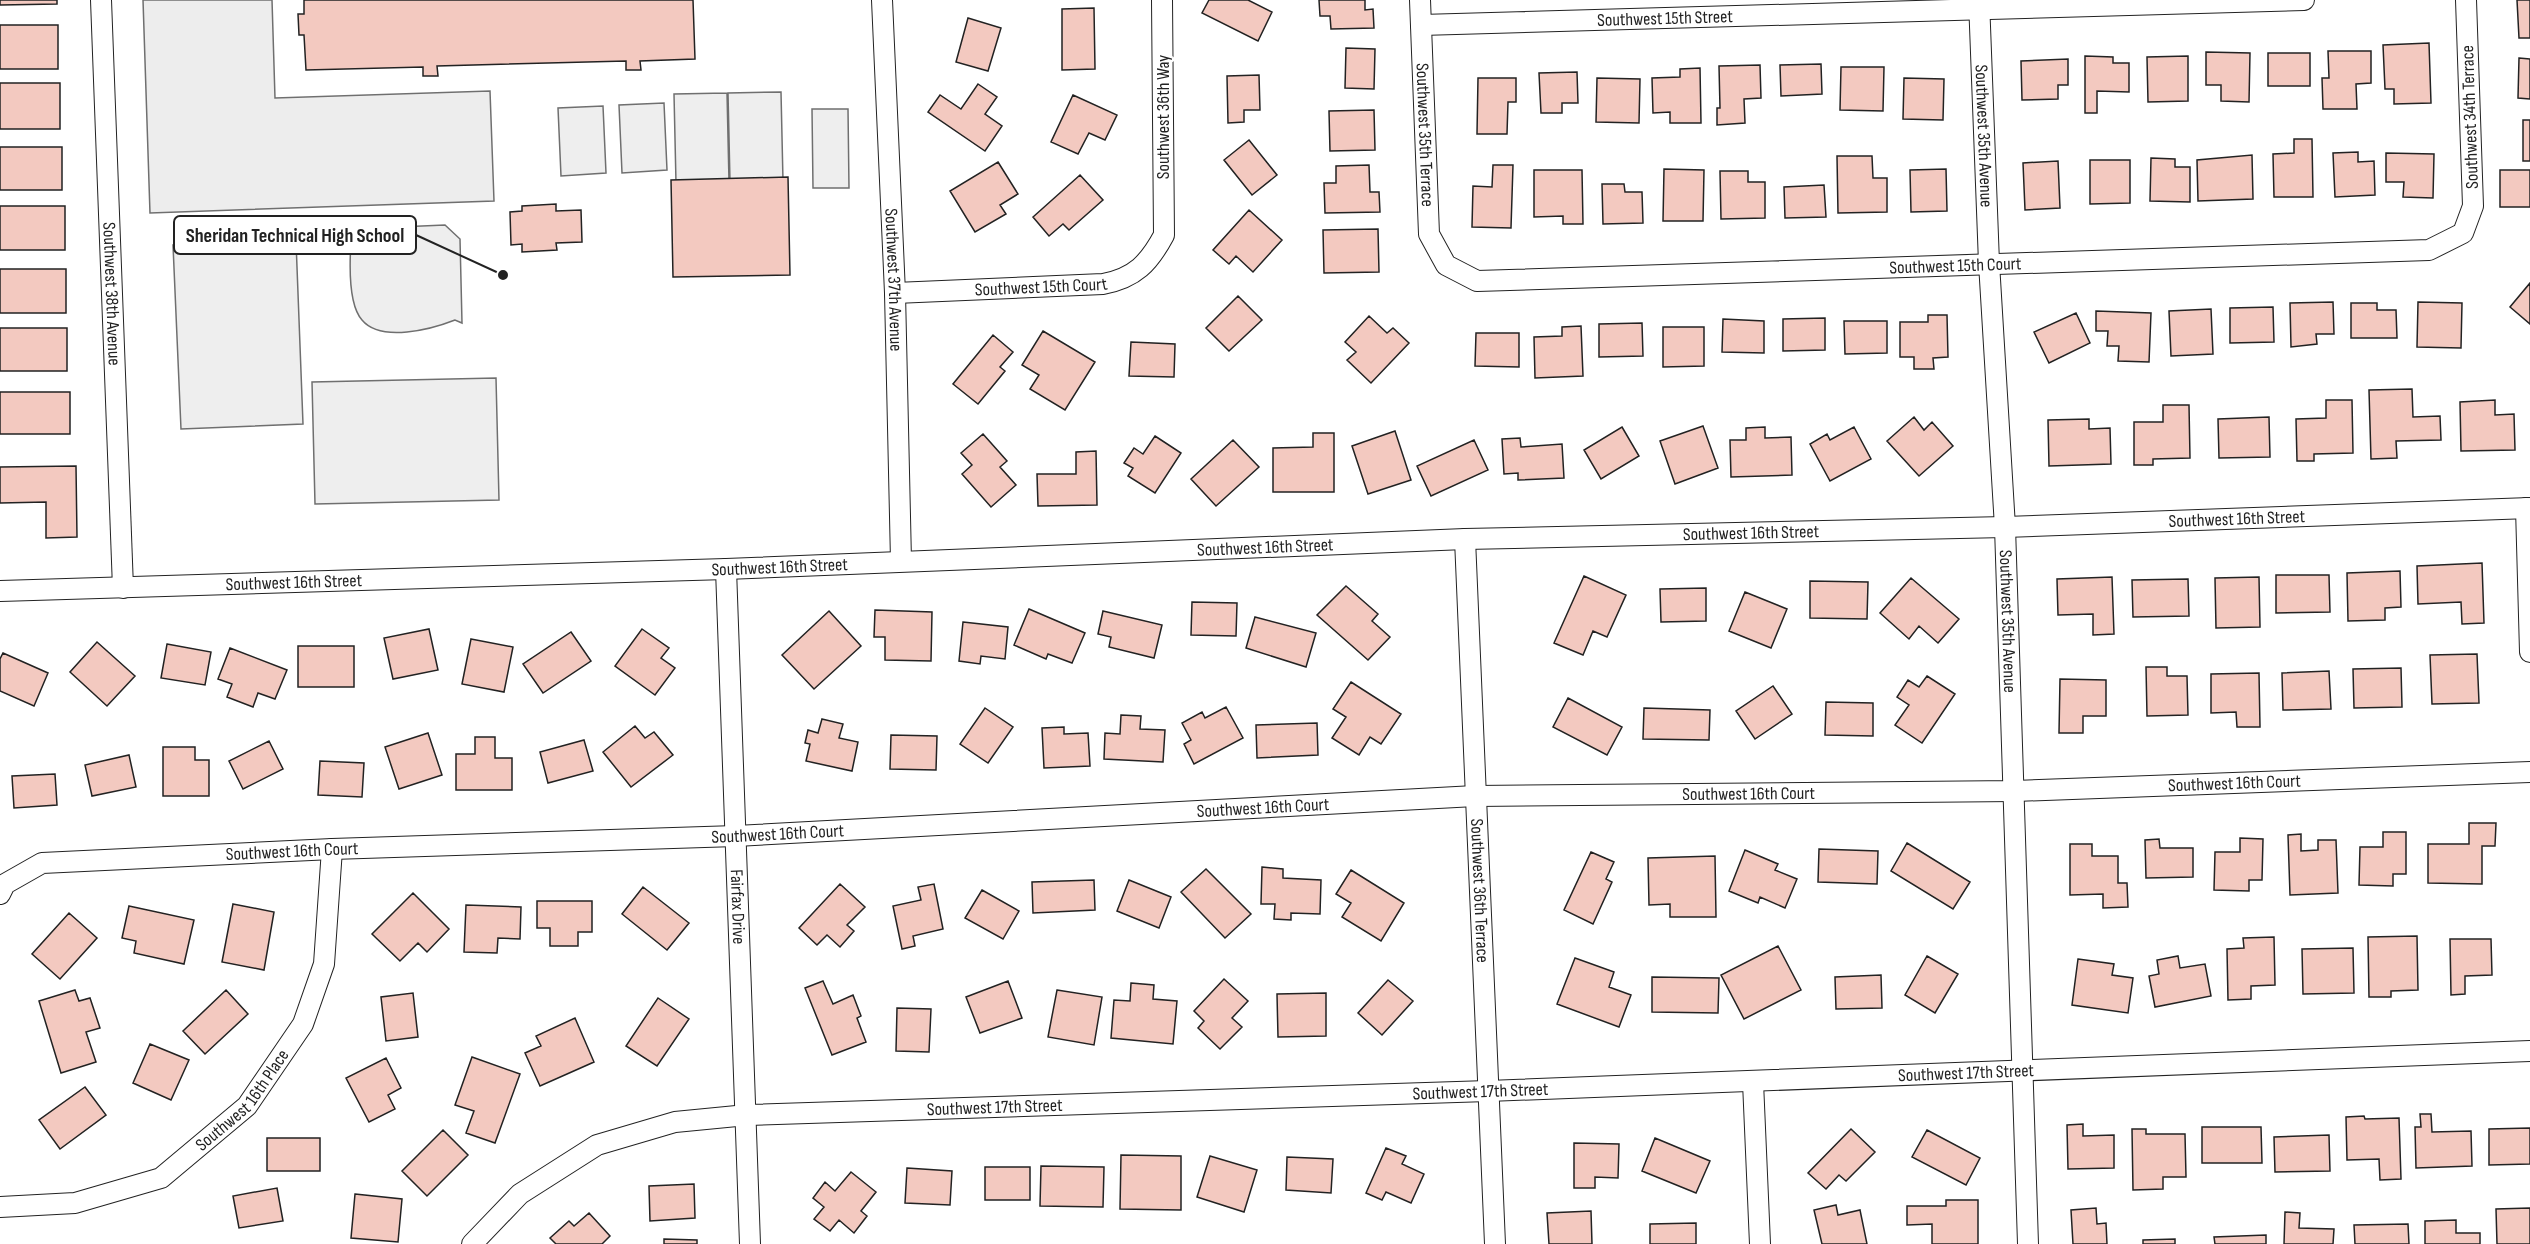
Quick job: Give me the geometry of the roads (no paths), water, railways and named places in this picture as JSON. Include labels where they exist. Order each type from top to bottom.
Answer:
[{"type":"street","name":"Southwest 38th Avenue","points":[[100,0],[123,588]]},
{"type":"street","name":"Southwest 37th Avenue","points":[[882,0],[895,293],[901,561]]},
{"type":"street","name":"Southwest 36th Way","points":[[1162,0],[1164,235]]},
{"type":"street","name":"Southwest 35th Terrace","points":[[1420,0],[1429,234],[1446,265]]},
{"type":"street","name":"Southwest 15th Street","points":[[1421,25],[1979,5],[2304,0]]},
{"type":"street","name":"Southwest 34th Terrace","points":[[2463,233],[2473,206],[2466,0]]},
{"type":"street","name":"Southwest 35th Avenue","points":[[1979,5],[1989,263],[2005,526],[2028,1244]]},
{"type":"street","name":"Southwest 15th Court","points":[[1446,265],[1476,281],[2429,249],[2463,233]]},
{"type":"street","name":"Southwest 15th Court","points":[[895,293],[1103,284],[1118,281],[1133,273],[1152,257],[1164,235]]},
{"type":"street","name":"Southwest 16th Street","points":[[0,591],[726,569],[1465,539],[2005,526],[2528,508]]},
{"type":"street","points":[[2528,508],[2530,652]]},
{"type":"street","name":"Southwest 36th Terrace","points":[[1465,539],[1495,1244]]},
{"type":"street","name":"Fairfax Drive","points":[[726,569],[750,1244]]},
{"type":"street","name":"Southwest 16th Court","points":[[2,889],[42,863],[332,849],[736,836],[1475,796],[2015,790],[2530,772]]},
{"type":"street","name":"Southwest 16th Place","points":[[0,1207],[75,1203],[161,1178],[247,1106],[303,1024],[324,964],[332,849]]},
{"type":"street","name":"Southwest 17th Street","points":[[472,1244],[520,1194],[597,1145],[675,1122],[747,1115],[1753,1082],[2530,1051]]},
{"type":"street","points":[[1753,1082],[1760,1244]]},
{"type":"place","name":"Sheridan Technical High School","points":[[503,275]]}]
